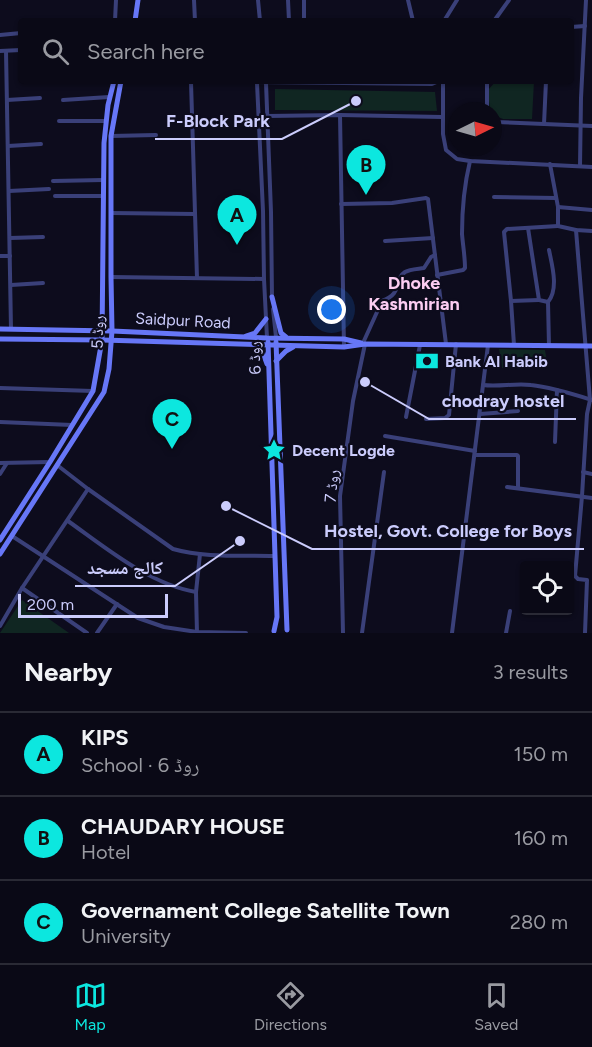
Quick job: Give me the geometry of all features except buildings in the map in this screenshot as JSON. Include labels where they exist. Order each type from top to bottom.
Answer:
[{"type":"main road","points":[[135,18],[138,0]]},
{"type":"main road","name":"روڈ 5","points":[[0,554],[54,463],[72,425],[93,391],[102,340],[106,121],[113,84]]},
{"type":"main road","name":"روڈ 5","points":[[0,540],[104,392],[112,341],[111,136],[120,84]]},
{"type":"main road","points":[[272,297],[281,333],[288,338]]},
{"type":"main road","points":[[245,337],[255,333],[266,319]]},
{"type":"main road","name":"Saidpur Road","points":[[0,329],[344,339],[364,343],[589,346]]},
{"type":"main road","name":"روڈ 6","points":[[276,337],[287,631]]},
{"type":"main road","name":"روڈ 6","points":[[267,338],[277,617],[274,632]]},
{"type":"main road","name":"Saidpur Road","points":[[0,339],[344,347],[364,343]]},
{"type":"main road","points":[[256,345],[263,353],[269,369]]},
{"type":"main road","points":[[276,361],[295,346]]},
{"type":"main road","points":[[274,632],[278,627],[287,631]]},
{"type":"street","points":[[115,18],[116,0]]},
{"type":"street","points":[[194,0],[195,18]]},
{"type":"street","points":[[258,0],[260,18]]},
{"type":"street","points":[[288,0],[289,18]]},
{"type":"street","points":[[304,0],[304,18]]},
{"type":"street","points":[[408,0],[412,18]]},
{"type":"street","points":[[446,18],[457,0]]},
{"type":"street","points":[[496,18],[509,0]]},
{"type":"street","points":[[580,166],[586,0]]},
{"type":"street","points":[[574,27],[585,26]]},
{"type":"street","points":[[0,35],[18,33]]},
{"type":"street","points":[[0,51],[18,50]]},
{"type":"street","points":[[6,51],[11,329]]},
{"type":"street","points":[[192,84],[197,278]]},
{"type":"street","name":"روڈ 6","points":[[262,84],[268,132],[272,297],[276,337]]},
{"type":"street","name":"روڈ 6","points":[[262,84],[260,132],[267,338]]},
{"type":"street","points":[[440,84],[446,150],[457,159],[592,167]]},
{"type":"street","points":[[487,102],[490,84]]},
{"type":"street","points":[[544,124],[546,84]]},
{"type":"street","points":[[63,100],[109,97]]},
{"type":"street","points":[[7,100],[40,98]]},
{"type":"street","points":[[340,115],[344,347]]},
{"type":"street","points":[[267,116],[442,117]]},
{"type":"street","points":[[58,121],[106,121]]},
{"type":"street","points":[[502,122],[592,126]]},
{"type":"street","points":[[260,132],[268,132]]},
{"type":"street","points":[[111,136],[156,135]]},
{"type":"street","points":[[8,146],[41,144]]},
{"type":"street","points":[[437,275],[465,268],[462,206],[470,161]]},
{"type":"street","points":[[0,162],[8,162]]},
{"type":"street","points":[[550,164],[558,207],[558,226]]},
{"type":"street","points":[[53,182],[104,180]]},
{"type":"street","points":[[9,190],[49,189]]},
{"type":"street","points":[[55,196],[103,196]]},
{"type":"street","points":[[494,197],[556,198]]},
{"type":"street","points":[[341,204],[392,203],[426,198],[429,201],[446,344]]},
{"type":"street","points":[[558,207],[592,210]]},
{"type":"street","points":[[263,211],[271,212]]},
{"type":"street","points":[[111,213],[195,214]]},
{"type":"street","points":[[514,345],[512,301],[504,232],[507,229],[558,226],[592,231]]},
{"type":"street","points":[[528,228],[539,300]]},
{"type":"street","points":[[576,230],[591,377],[591,400],[587,414],[575,576],[578,579],[590,580],[585,633]]},
{"type":"street","points":[[9,238],[43,237]]},
{"type":"street","points":[[385,241],[433,238]]},
{"type":"street","points":[[549,250],[554,276],[552,298],[548,302],[549,346]]},
{"type":"street","name":"روڈ 7","points":[[343,633],[340,496],[353,401],[364,343],[382,301],[396,293],[403,273],[424,268],[431,256],[435,255]]},
{"type":"street","points":[[0,256],[10,256]]},
{"type":"street","points":[[111,277],[264,279]]},
{"type":"street","points":[[11,285],[43,283]]},
{"type":"street","points":[[512,301],[548,302]]},
{"type":"street","points":[[406,417],[420,344]]},
{"type":"street","points":[[426,419],[445,418],[449,415],[456,344]]},
{"type":"street","points":[[452,633],[489,345]]},
{"type":"street","points":[[483,385],[531,385],[591,400]]},
{"type":"street","points":[[0,388],[93,391]]},
{"type":"street","points":[[555,442],[557,390]]},
{"type":"street","points":[[480,414],[518,411]]},
{"type":"street","points":[[0,422],[72,425]]},
{"type":"street","points":[[385,436],[475,453],[517,455],[518,488]]},
{"type":"street","points":[[0,463],[54,463],[173,549],[200,554],[274,556]]},
{"type":"street","points":[[0,474],[6,463]]},
{"type":"street","points":[[362,633],[384,472]]},
{"type":"street","points":[[583,472],[592,474]]},
{"type":"street","points":[[507,487],[592,498]]},
{"type":"street","points":[[0,626],[43,555],[88,489]]},
{"type":"street","points":[[68,521],[151,576],[170,586],[196,592]]},
{"type":"street","points":[[12,536],[138,618],[164,627],[197,632],[246,633]]},
{"type":"street","points":[[197,632],[196,592],[200,554]]},
{"type":"street","points":[[22,588],[87,633]]},
{"type":"street","points":[[97,633],[117,604]]},
{"type":"street","points":[[506,633],[510,611]]},
{"type":"green space","points":[[493,84],[534,84],[532,119],[503,119],[502,102],[489,102],[488,90]]},
{"type":"green space","points":[[275,89],[435,92],[437,111],[275,110]]},
{"type":"green space","points":[[499,349],[545,350],[547,362],[502,368]]},
{"type":"green space","points":[[22,600],[69,633],[0,633]]},
{"type":"place","name":"F-Block Park","points":[[356,101]]},
{"type":"place","name":"CHAUDARY HOUSE","points":[[366,195]]},
{"type":"place","name":"KIPS","points":[[237,245]]},
{"type":"place","name":"Bank Al Habib","points":[[427,361]]},
{"type":"place","name":"chodray hostel","points":[[365,382]]},
{"type":"place","name":"Governament College Satellite Town","points":[[172,449]]},
{"type":"place","name":"Decent Logde","points":[[274,450]]},
{"type":"place","name":"Hostel, Govt. College for Boys","points":[[226,506]]},
{"type":"place","name":"کالج مسجد","points":[[240,541]]},
{"type":"district","name":"Dhoke Kashmirian","points":[[414,293]]}]
